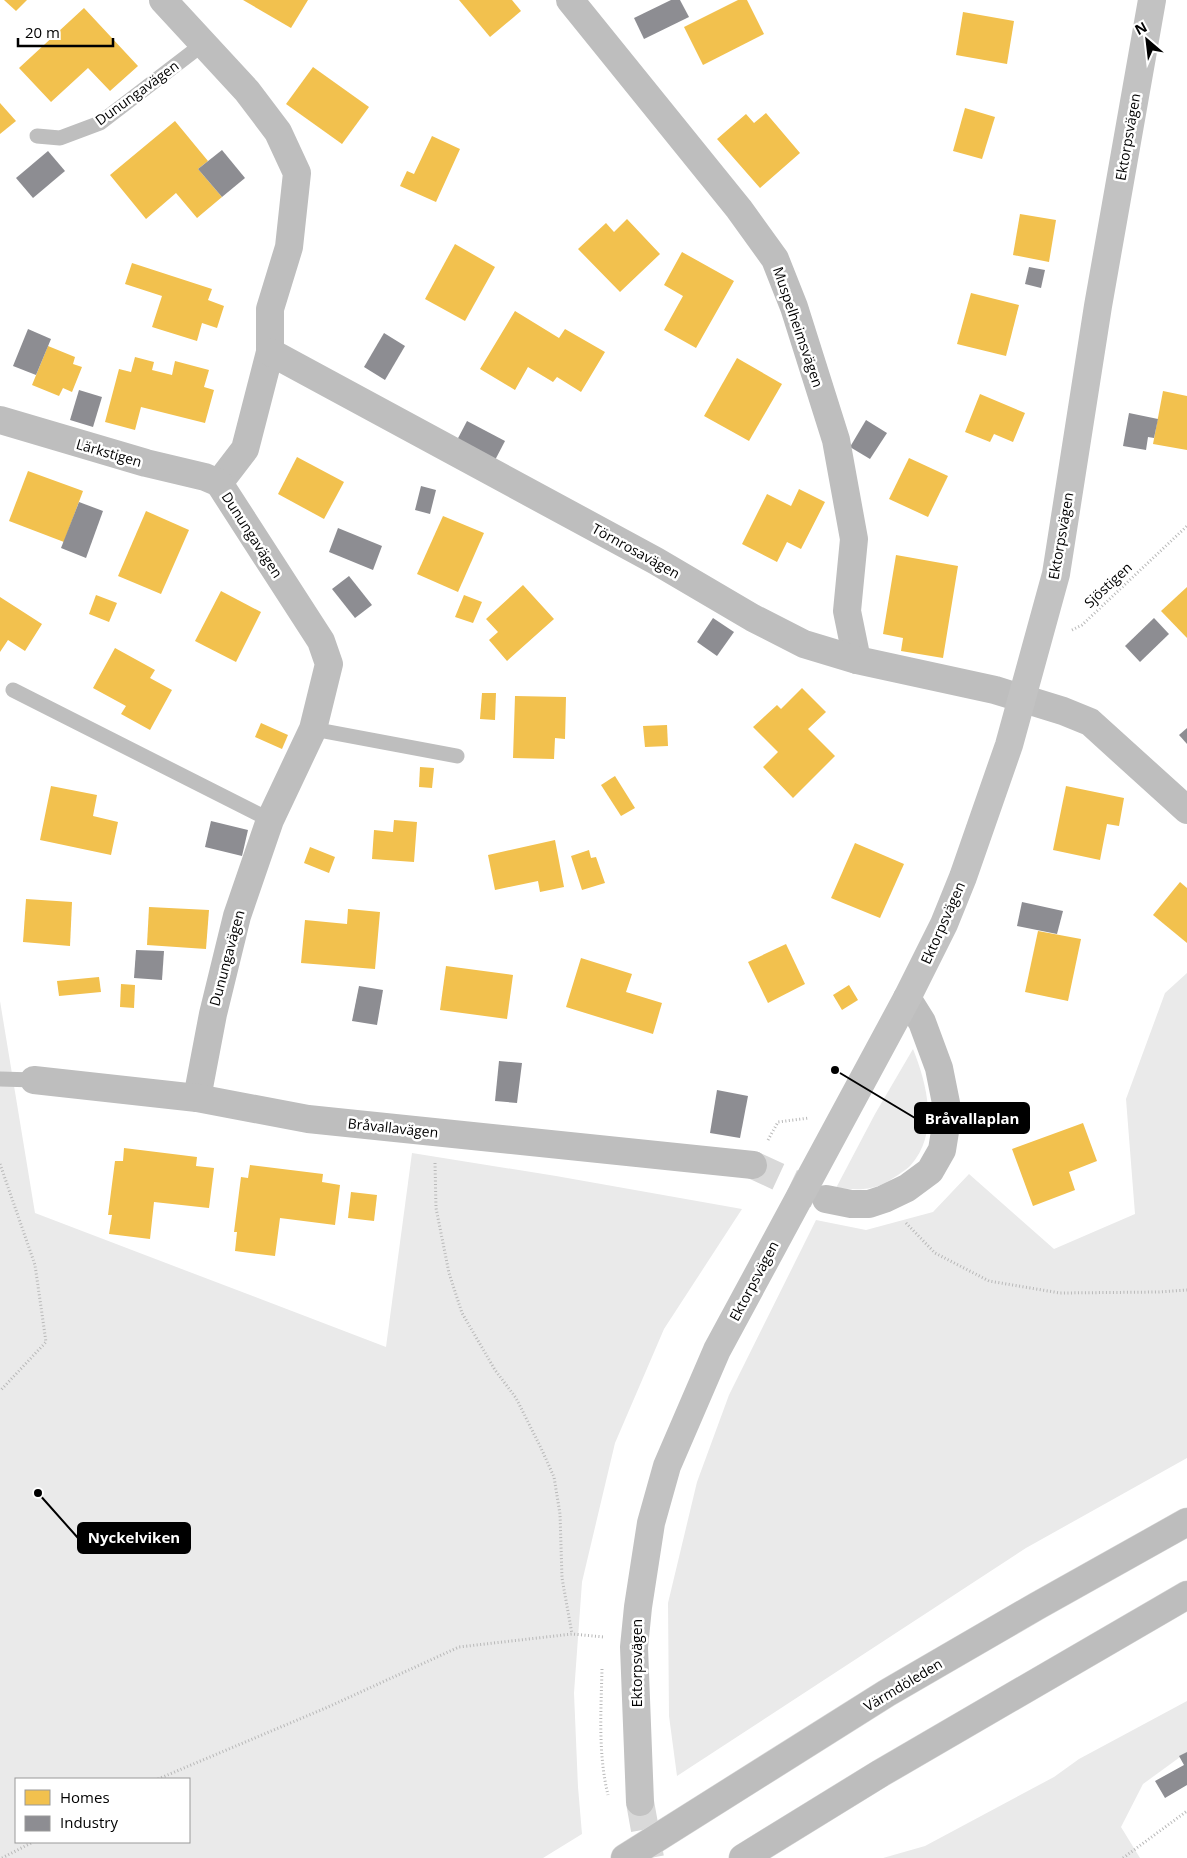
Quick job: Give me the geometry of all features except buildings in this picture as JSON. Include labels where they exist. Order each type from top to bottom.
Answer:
[{"type":"highway","name":"Värmdöleden","points":[[625,1858],[888,1693],[1045,1601],[1187,1522]]},
{"type":"highway","points":[[744,1858],[881,1773],[1187,1595]]},
{"type":"street","name":"Dunungavägen","points":[[163,0],[247,91],[278,132],[296,173],[289,247],[270,309],[270,352],[245,449],[219,483],[321,641],[329,664],[314,729],[270,820],[237,916],[213,1014],[197,1098]]},
{"type":"street","name":"Muspelheimsvägen","points":[[570,0],[739,209],[775,259],[794,307],[836,440],[854,539],[847,611],[857,660]]},
{"type":"street","name":"Ektorpsvägen","points":[[640,1802],[635,1639],[651,1524],[667,1466],[716,1350],[907,998],[944,924],[1009,745],[1056,574],[1100,297],[1152,0]]},
{"type":"street","name":"Törnrosavägen","points":[[270,352],[656,561],[753,618],[804,644],[857,660],[988,689],[1063,711],[1090,722],[1187,810]]},
{"type":"street","name":"Lärkstigen","points":[[0,420],[146,464],[205,477],[219,483]]},
{"type":"street","points":[[826,1199],[851,1204],[869,1204],[884,1199],[907,1188],[930,1171],[942,1150],[948,1113],[939,1068],[922,1022],[907,998]]},
{"type":"street","name":"Bråvallavägen","points":[[34,1080],[197,1098],[308,1119],[753,1165]]},
{"type":"lane","name":"Dunungavägen","points":[[37,136],[60,138],[100,123],[203,44]]},
{"type":"lane","points":[[14,690],[270,820]]},
{"type":"lane","points":[[314,729],[457,756]]},
{"type":"lane","points":[[0,1078],[34,1080]]},
{"type":"path","name":"Sjöstigen","points":[[1036,648],[1082,625],[1187,526]]},
{"type":"path","points":[[753,1165],[778,1122],[814,1117],[809,1125]]},
{"type":"path","points":[[437,1132],[434,1149],[436,1208],[450,1272],[462,1313],[495,1370],[516,1398],[542,1448],[554,1477],[560,1514],[562,1578],[572,1634]]},
{"type":"path","points":[[0,1164],[35,1265],[46,1342],[0,1391]]},
{"type":"path","points":[[884,1199],[935,1253],[989,1281],[1060,1293],[1187,1290]]},
{"type":"path","points":[[603,1647],[605,1628]]},
{"type":"path","points":[[160,1778],[328,1707],[459,1647],[572,1634],[604,1637]]},
{"type":"path","points":[[602,1665],[602,1772],[609,1801]]},
{"type":"path","points":[[1123,1858],[1187,1812]]},
{"type":"path","points":[[2,1858],[31,1843]]},
{"type":"shaded area","points":[[1187,973],[1187,1458],[1026,1548],[677,1776],[669,1716],[668,1603],[697,1482],[729,1395],[816,1220],[866,1230],[933,1212],[969,1174],[1054,1249],[1135,1214],[1126,1099],[1165,993]]},
{"type":"shaded area","points":[[0,1001],[35,1213],[386,1347],[412,1153],[742,1209],[664,1329],[615,1443],[582,1582],[574,1693],[582,1834],[543,1858],[0,1858]]},
{"type":"shaded area","points":[[913,1049],[923,1078],[928,1109],[925,1139],[919,1153],[909,1167],[881,1185],[863,1189],[836,1188],[875,1114]]},
{"type":"shaded area","points":[[1187,1701],[1187,1752],[1143,1784],[1121,1827],[1140,1858],[883,1858],[925,1846],[1054,1777],[1079,1759]]},
{"type":"tunnel","points":[[753,1165],[824,1198]]},
{"type":"tunnel","points":[[640,1802],[650,1858]]},
{"type":"place","name":"Bråvallaplan","points":[[835,1070]]},
{"type":"place","name":"Nyckelviken","points":[[38,1493]]}]
